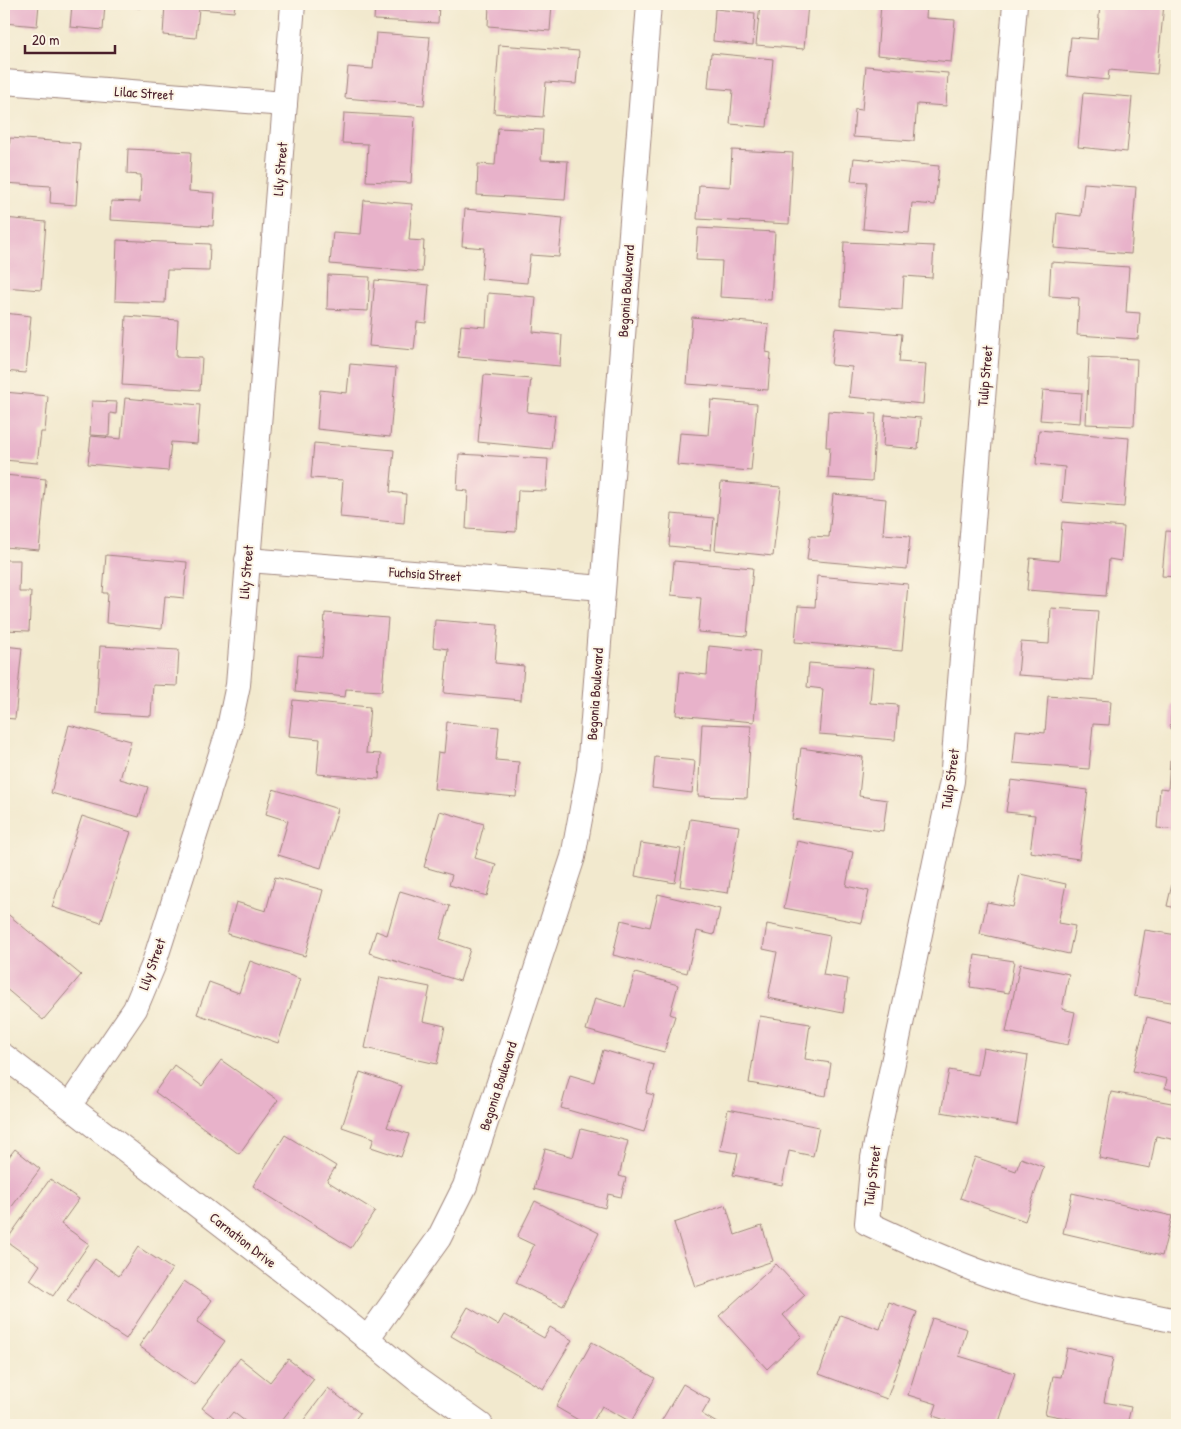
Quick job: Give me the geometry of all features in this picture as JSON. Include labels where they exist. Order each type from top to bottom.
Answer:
[{"type":"street","name":"Lily Street","points":[[69,1106],[135,1009],[156,957],[228,732],[238,685],[293,4]]},
{"type":"street","name":"Begonia Boulevard","points":[[367,1339],[439,1238],[465,1186],[573,857],[589,770],[649,4]]},
{"type":"street","name":"Tulip Street","points":[[1015,4],[952,781],[938,857],[873,1158],[867,1223],[917,1247],[991,1275],[1069,1298],[1177,1321]]},
{"type":"street","name":"Lilac Street","points":[[4,82],[285,104]]},
{"type":"street","name":"Fuchsia Street","points":[[247,560],[603,588]]},
{"type":"street","name":"Carnation Drive","points":[[4,1056],[320,1300],[415,1378],[481,1425]]},
{"type":"building","points":[[4,4],[39,4],[37,26],[4,23]]},
{"type":"building","points":[[72,4],[105,4],[103,30],[70,27]]},
{"type":"building","points":[[109,4],[141,4],[140,8]]},
{"type":"building","points":[[165,4],[235,4],[234,12],[199,9],[196,38],[163,35]]},
{"type":"building","points":[[375,4],[439,4],[438,23],[374,20]]},
{"type":"building","points":[[489,4],[552,4],[550,31],[488,26]]},
{"type":"building","points":[[760,4],[808,4],[804,49],[756,45]]},
{"type":"building","points":[[881,4],[927,4],[926,18],[955,20],[951,62],[877,55]]},
{"type":"building","points":[[1100,4],[1164,4],[1157,74],[1109,70],[1108,80],[1067,76],[1071,37],[1097,39]]},
{"type":"building","points":[[715,9],[755,13],[753,45],[713,41]]},
{"type":"building","points":[[376,33],[430,37],[424,105],[345,98],[348,67],[373,69]]},
{"type":"building","points":[[499,45],[579,51],[576,84],[546,82],[543,117],[494,113]]},
{"type":"building","points":[[711,53],[773,59],[767,127],[730,124],[733,90],[708,88]]},
{"type":"building","points":[[866,66],[948,73],[946,106],[917,104],[914,141],[853,137],[855,109],[862,110]]},
{"type":"building","points":[[1083,93],[1132,97],[1127,152],[1078,147]]},
{"type":"building","points":[[344,113],[415,117],[411,183],[366,181],[368,144],[342,143]]},
{"type":"building","points":[[498,128],[543,130],[541,160],[568,161],[565,200],[477,195],[478,164],[495,165]]},
{"type":"building","points":[[10,138],[80,143],[76,205],[50,203],[51,186],[4,183],[4,148],[9,149]]},
{"type":"building","points":[[128,149],[191,152],[189,191],[215,193],[213,226],[110,220],[111,201],[140,202],[141,175],[127,174]]},
{"type":"building","points":[[732,150],[793,153],[789,224],[697,219],[699,185],[730,187]]},
{"type":"building","points":[[854,158],[939,166],[935,205],[912,203],[909,233],[863,229],[867,182],[851,181]]},
{"type":"building","points":[[1084,183],[1136,187],[1131,254],[1054,248],[1057,213],[1081,216]]},
{"type":"building","points":[[364,200],[412,204],[409,240],[424,241],[422,272],[330,264],[333,232],[361,234]]},
{"type":"building","points":[[465,209],[563,218],[559,257],[530,255],[527,283],[481,279],[484,248],[462,246]]},
{"type":"building","points":[[4,218],[46,222],[41,290],[4,287]]},
{"type":"building","points":[[698,228],[775,232],[771,300],[720,297],[722,261],[696,260]]},
{"type":"building","points":[[117,240],[210,244],[209,271],[167,270],[165,303],[115,301]]},
{"type":"building","points":[[844,242],[934,246],[932,278],[904,276],[902,310],[841,306]]},
{"type":"building","points":[[1051,262],[1129,267],[1126,312],[1140,313],[1138,339],[1077,335],[1079,298],[1049,296]]},
{"type":"building","points":[[328,275],[370,277],[368,311],[327,309]]},
{"type":"building","points":[[375,280],[429,285],[426,323],[417,322],[414,350],[369,346]]},
{"type":"building","points":[[488,293],[536,297],[533,332],[562,335],[560,366],[458,357],[461,325],[486,327]]},
{"type":"building","points":[[4,313],[31,316],[26,373],[4,371]]},
{"type":"building","points":[[126,316],[178,320],[176,357],[202,358],[200,390],[122,385]]},
{"type":"building","points":[[692,317],[769,324],[766,352],[771,353],[768,390],[687,384]]},
{"type":"building","points":[[835,328],[902,334],[899,362],[926,364],[923,404],[849,397],[852,367],[831,365]]},
{"type":"building","points":[[1089,357],[1137,359],[1134,426],[1086,424]]},
{"type":"building","points":[[350,364],[396,368],[390,437],[317,429],[320,390],[347,393]]},
{"type":"building","points":[[484,375],[531,379],[527,412],[555,415],[551,449],[478,442]]},
{"type":"building","points":[[1043,390],[1082,393],[1080,423],[1040,420]]},
{"type":"building","points":[[4,392],[48,396],[45,432],[41,432],[37,463],[4,460]]},
{"type":"building","points":[[125,398],[200,405],[197,444],[171,442],[168,471],[88,464],[91,436],[121,439]]},
{"type":"building","points":[[711,400],[757,404],[751,471],[677,465],[680,433],[708,435]]},
{"type":"building","points":[[92,401],[117,402],[116,414],[110,413],[109,436],[90,435]]},
{"type":"building","points":[[828,411],[876,414],[872,481],[828,478],[830,447],[826,447]]},
{"type":"building","points":[[885,415],[921,418],[918,449],[883,446]]},
{"type":"building","points":[[1039,430],[1129,438],[1124,507],[1062,502],[1065,467],[1036,464]]},
{"type":"building","points":[[314,443],[394,450],[390,492],[406,494],[404,523],[340,517],[343,480],[311,478]]},
{"type":"building","points":[[459,454],[548,459],[546,491],[518,490],[516,532],[466,529],[468,491],[457,490]]},
{"type":"building","points":[[4,475],[46,479],[39,550],[4,547]]},
{"type":"building","points":[[721,482],[781,487],[773,556],[715,550]]},
{"type":"building","points":[[833,494],[886,499],[883,534],[910,536],[907,569],[807,560],[810,536],[829,537]]},
{"type":"building","points":[[672,514],[714,518],[711,550],[669,546]]},
{"type":"building","points":[[1062,522],[1124,527],[1121,561],[1109,559],[1106,596],[1027,590],[1030,558],[1059,561]]},
{"type":"building","points":[[1166,531],[1177,532],[1177,577],[1162,576]]},
{"type":"building","points":[[106,555],[187,562],[184,598],[165,596],[162,629],[106,623],[108,593],[103,593]]},
{"type":"building","points":[[4,560],[20,560],[19,592],[31,592],[29,631],[4,630]]},
{"type":"building","points":[[674,561],[753,568],[747,636],[698,632],[701,598],[671,595]]},
{"type":"building","points":[[817,576],[908,584],[902,651],[795,642],[798,606],[815,607]]},
{"type":"building","points":[[1051,608],[1098,611],[1093,680],[1018,675],[1021,642],[1049,644]]},
{"type":"building","points":[[325,613],[388,618],[382,691],[346,689],[345,697],[295,692],[298,655],[322,657]]},
{"type":"building","points":[[435,620],[498,625],[495,663],[524,666],[521,700],[444,693],[448,649],[433,647]]},
{"type":"building","points":[[4,646],[22,648],[15,719],[4,718]]},
{"type":"building","points":[[100,646],[179,650],[177,686],[153,685],[151,716],[96,713]]},
{"type":"building","points":[[709,646],[760,651],[754,722],[676,715],[680,672],[707,675]]},
{"type":"building","points":[[809,663],[873,668],[870,703],[898,705],[895,740],[819,734],[823,689],[807,687]]},
{"type":"building","points":[[1048,696],[1111,701],[1109,725],[1093,724],[1089,769],[1013,763],[1016,730],[1045,733]]},
{"type":"building","points":[[293,700],[370,707],[366,753],[381,754],[379,779],[317,774],[320,739],[289,736]]},
{"type":"building","points":[[1172,705],[1177,705],[1177,729],[1170,729]]},
{"type":"building","points":[[447,722],[499,727],[496,760],[519,762],[516,797],[434,789],[438,752],[444,753]]},
{"type":"building","points":[[702,724],[751,726],[747,798],[698,796]]},
{"type":"building","points":[[69,725],[131,741],[120,779],[148,787],[139,817],[51,793]]},
{"type":"building","points":[[801,748],[863,757],[859,796],[887,800],[883,831],[792,819]]},
{"type":"building","points":[[655,757],[695,761],[692,793],[652,788]]},
{"type":"building","points":[[1170,760],[1177,761],[1177,830],[1157,828],[1160,788],[1168,789]]},
{"type":"building","points":[[1011,780],[1088,790],[1079,859],[1030,852],[1035,815],[1006,812]]},
{"type":"building","points":[[273,789],[338,809],[321,868],[278,855],[288,821],[266,814]]},
{"type":"building","points":[[440,811],[484,824],[475,858],[496,864],[487,896],[449,885],[452,875],[424,867]]},
{"type":"building","points":[[82,816],[131,832],[101,923],[52,907]]},
{"type":"building","points":[[690,819],[739,826],[728,893],[680,886]]},
{"type":"building","points":[[797,841],[853,852],[846,886],[869,891],[862,923],[784,908]]},
{"type":"building","points":[[641,843],[681,849],[675,883],[635,876]]},
{"type":"building","points":[[1177,862],[1177,908],[1167,906]]},
{"type":"building","points":[[1020,874],[1066,884],[1058,923],[1075,926],[1069,954],[980,934],[987,902],[1013,907]]},
{"type":"building","points":[[275,877],[323,890],[305,956],[227,934],[236,902],[266,911]]},
{"type":"building","points":[[400,891],[450,906],[440,939],[470,949],[460,981],[369,953],[376,931],[387,935]]},
{"type":"building","points":[[658,894],[720,909],[714,935],[697,931],[687,973],[613,955],[621,920],[650,927]]},
{"type":"building","points":[[4,911],[81,975],[43,1020],[4,987]]},
{"type":"building","points":[[767,924],[830,936],[823,975],[848,979],[843,1013],[768,998],[777,952],[763,949]]},
{"type":"building","points":[[1145,930],[1177,935],[1177,1003],[1134,996]]},
{"type":"building","points":[[975,955],[1014,961],[1009,993],[970,987]]},
{"type":"building","points":[[250,961],[300,979],[278,1043],[197,1014],[209,982],[239,993]]},
{"type":"building","points":[[1020,964],[1069,974],[1062,1009],[1075,1012],[1068,1045],[1006,1032]]},
{"type":"building","points":[[635,973],[678,985],[670,1014],[675,1016],[664,1052],[586,1030],[595,998],[625,1007]]},
{"type":"building","points":[[380,977],[430,987],[423,1021],[445,1026],[437,1064],[365,1048]]},
{"type":"building","points":[[760,1016],[810,1024],[805,1059],[831,1063],[826,1096],[749,1083]]},
{"type":"building","points":[[1147,1017],[1177,1025],[1177,1091],[1165,1088],[1167,1079],[1133,1071]]},
{"type":"building","points":[[983,1048],[1028,1056],[1017,1125],[941,1112],[949,1070],[978,1075]]},
{"type":"building","points":[[603,1050],[654,1065],[646,1093],[654,1095],[644,1132],[561,1108],[570,1075],[594,1082]]},
{"type":"building","points":[[221,1060],[278,1100],[239,1154],[155,1092],[174,1065],[202,1086]]},
{"type":"building","points":[[360,1072],[402,1086],[387,1127],[409,1134],[401,1157],[371,1147],[374,1138],[342,1127]]},
{"type":"building","points":[[1111,1092],[1177,1104],[1177,1140],[1156,1136],[1150,1168],[1099,1158]]},
{"type":"building","points":[[728,1109],[819,1127],[813,1156],[789,1151],[782,1185],[733,1175],[738,1153],[720,1150]]},
{"type":"building","points":[[581,1129],[628,1141],[619,1176],[626,1178],[621,1197],[608,1194],[605,1208],[534,1189],[545,1149],[573,1157]]},
{"type":"building","points":[[285,1135],[336,1166],[327,1181],[375,1211],[351,1248],[253,1186]]},
{"type":"building","points":[[15,1149],[40,1169],[4,1217],[4,1163]]},
{"type":"building","points":[[975,1157],[1016,1171],[1021,1158],[1044,1167],[1025,1221],[960,1198]]},
{"type":"building","points":[[50,1179],[79,1199],[61,1224],[89,1244],[53,1296],[30,1280],[40,1265],[6,1241]]},
{"type":"building","points":[[1072,1193],[1172,1216],[1162,1256],[1063,1233]]},
{"type":"building","points":[[535,1201],[599,1233],[563,1306],[516,1283],[534,1245],[517,1237]]},
{"type":"building","points":[[726,1205],[735,1235],[762,1226],[773,1261],[695,1287],[674,1223]]},
{"type":"building","points":[[138,1247],[172,1269],[126,1339],[67,1301],[95,1259],[119,1276]]},
{"type":"building","points":[[776,1264],[805,1295],[783,1315],[802,1336],[767,1369],[719,1316]]},
{"type":"building","points":[[184,1281],[212,1300],[197,1322],[225,1341],[194,1385],[139,1346]]},
{"type":"building","points":[[889,1302],[917,1312],[887,1399],[819,1374],[840,1315],[880,1329]]},
{"type":"building","points":[[468,1307],[498,1325],[504,1315],[544,1338],[550,1327],[572,1340],[543,1389],[451,1336]]},
{"type":"building","points":[[932,1318],[967,1329],[959,1356],[1015,1373],[998,1425],[961,1425],[933,1416],[937,1404],[908,1395]]},
{"type":"building","points":[[592,1342],[655,1378],[631,1422],[602,1406],[591,1425],[587,1425],[556,1407]]},
{"type":"building","points":[[1067,1348],[1113,1358],[1104,1402],[1131,1407],[1127,1425],[1091,1425],[1091,1423],[1045,1414],[1053,1376],[1061,1377]]},
{"type":"building","points":[[240,1358],[270,1382],[288,1359],[314,1379],[278,1425],[250,1425],[233,1412],[223,1424],[202,1408]]},
{"type":"building","points":[[683,1384],[710,1400],[702,1414],[720,1425],[659,1425]]},
{"type":"building","points":[[328,1388],[360,1413],[351,1425],[300,1425]]}]
